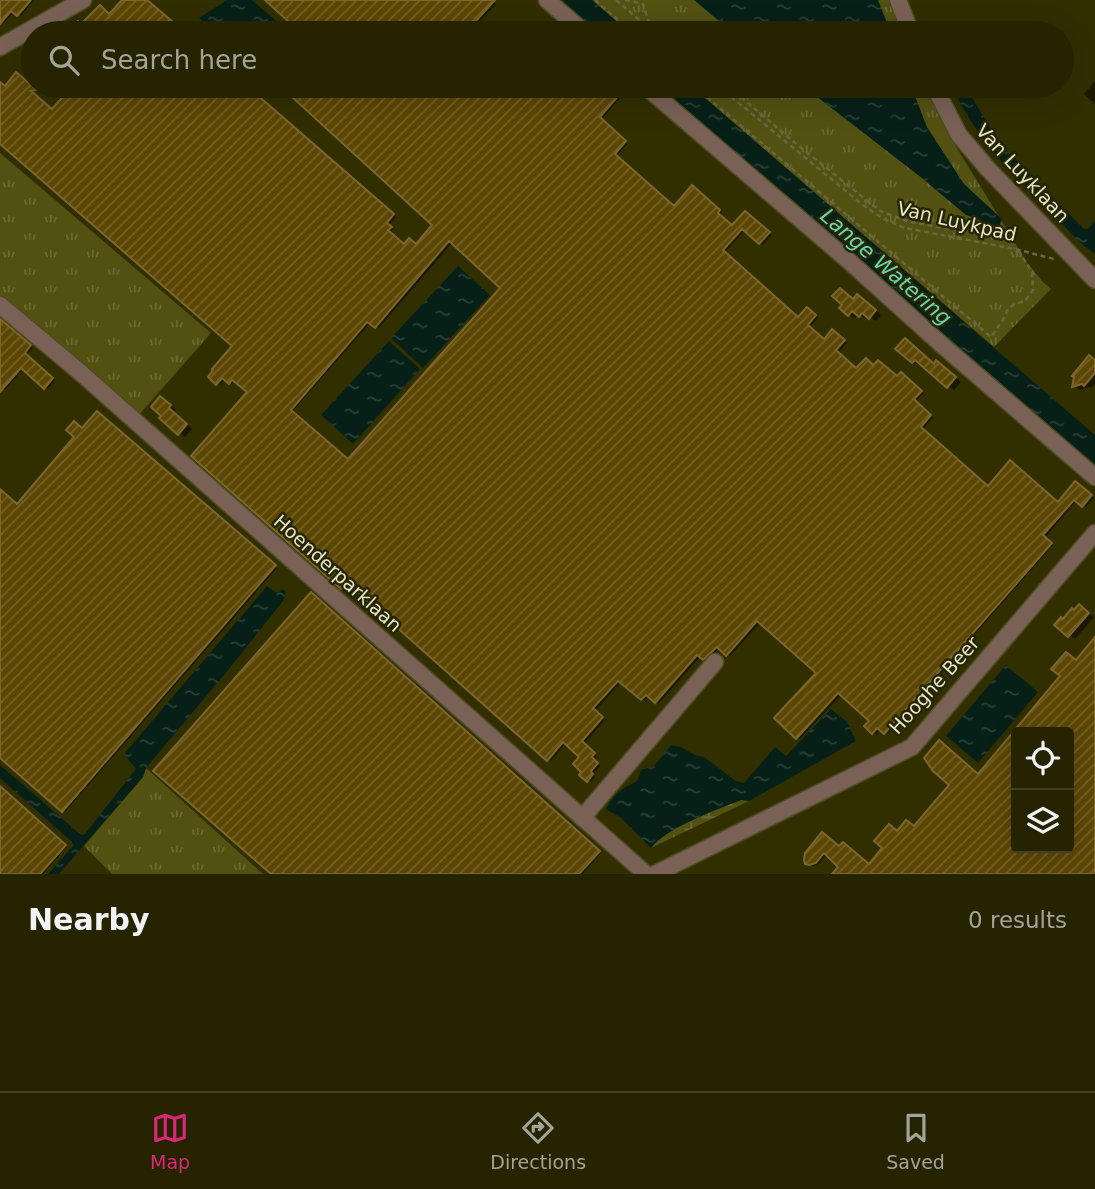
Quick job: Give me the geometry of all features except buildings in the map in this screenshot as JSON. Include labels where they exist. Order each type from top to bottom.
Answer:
[{"type":"street","points":[[46,21],[83,0]]},
{"type":"street","points":[[547,0],[571,21]]},
{"type":"street","points":[[898,0],[906,21]]},
{"type":"street","points":[[0,47],[21,35]]},
{"type":"street","points":[[659,98],[1095,477]]},
{"type":"street","name":"Van Luyklaan","points":[[940,98],[959,135],[1092,280]]},
{"type":"street","name":"Hoenderparklaan","points":[[0,304],[646,874]]},
{"type":"street","name":"Hooghe Beer","points":[[668,871],[912,747],[1095,533]]},
{"type":"street","points":[[582,818],[715,662]]},
{"type":"path","points":[[595,0],[619,21]]},
{"type":"path","points":[[616,0],[641,21]]},
{"type":"path","points":[[625,0],[643,4],[649,21]]},
{"type":"path","points":[[708,98],[991,337],[1008,309],[1025,301],[1033,290],[1032,272],[1010,239],[910,222],[880,211],[742,98]]},
{"type":"path","name":"Van Luykpad","points":[[733,98],[864,206],[884,219],[905,228],[1016,249],[1054,259],[1062,265]]},
{"type":"green space","points":[[592,0],[890,0],[900,21],[616,21]]},
{"type":"green space","points":[[705,98],[933,98],[952,140],[1028,264],[1051,289],[994,347]]},
{"type":"green space","points":[[0,153],[211,333],[138,416],[0,297]]},
{"type":"green space","points":[[146,768],[263,874],[112,874],[84,846],[143,777]]},
{"type":"green space","points":[[741,800],[749,801],[651,848],[658,840],[680,826]]},
{"type":"water","points":[[227,0],[252,0],[276,21],[202,21],[199,18]]},
{"type":"water","points":[[554,0],[592,0],[616,21],[579,21]]},
{"type":"water","points":[[694,0],[878,0],[886,21],[719,21]]},
{"type":"water","name":"Lange Watering","points":[[667,98],[705,98],[1095,435],[1095,469]]},
{"type":"water","points":[[819,98],[916,98],[927,127],[964,184],[1002,219],[999,227],[966,215]]},
{"type":"water","points":[[958,98],[972,98],[1008,151],[1084,229],[1088,229],[1095,221],[1095,254],[1072,235],[996,154]]},
{"type":"water","points":[[458,266],[490,295],[423,368],[391,338]]},
{"type":"water","points":[[389,341],[420,369],[353,444],[321,415]]},
{"type":"water","points":[[267,586],[277,593],[282,589],[286,592],[283,601],[146,768],[143,777],[59,874],[48,874],[73,846],[72,842],[0,778],[0,765],[84,835],[136,769],[124,754]]},
{"type":"water","points":[[1006,665],[1038,692],[978,763],[946,736]]},
{"type":"water","points":[[831,709],[847,722],[856,741],[749,801],[741,800],[680,826],[658,840],[651,848],[621,818],[606,809],[618,792],[637,781],[641,770],[654,766],[671,745],[704,757],[736,781],[744,783],[775,747],[786,756]]}]
